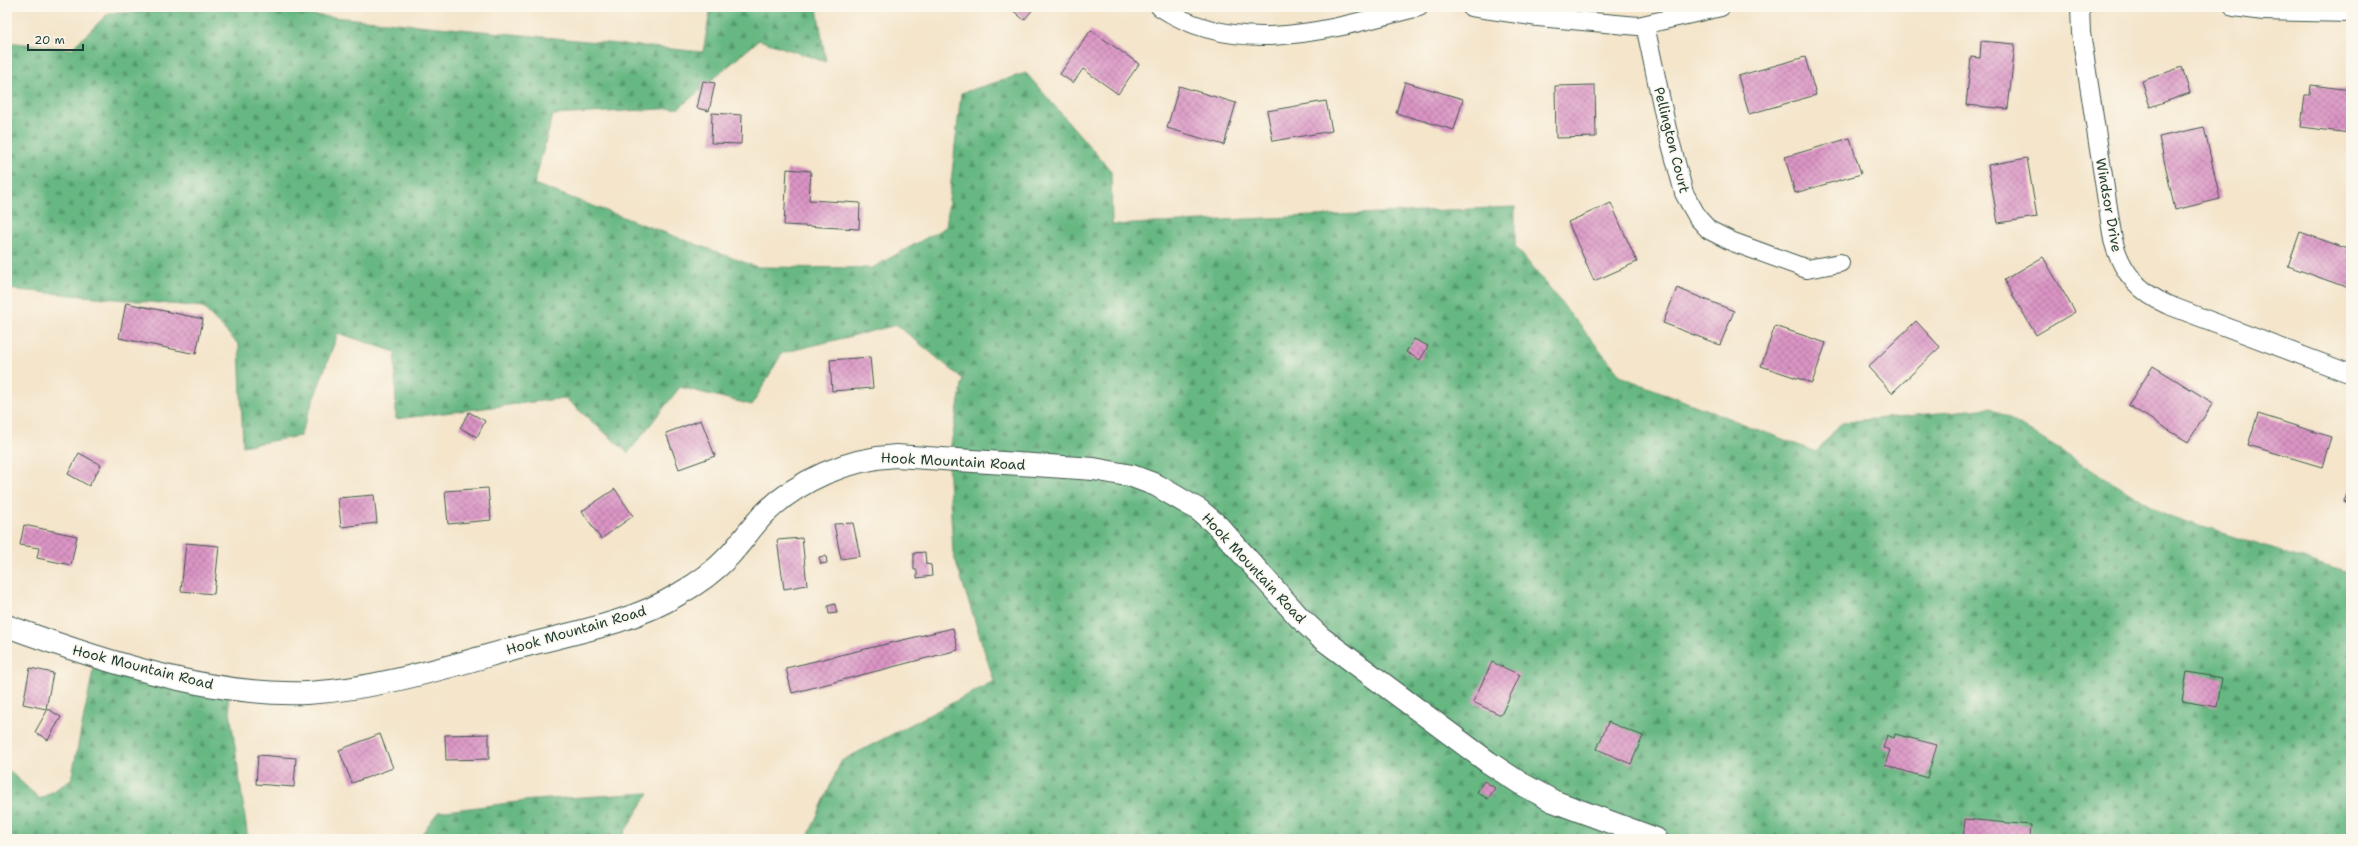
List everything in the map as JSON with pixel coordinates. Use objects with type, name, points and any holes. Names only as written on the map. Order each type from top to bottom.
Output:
[{"type":"street","points":[[1160,7],[1194,23],[1218,31],[1255,37],[1276,37],[1344,25],[1418,7]]},
{"type":"street","points":[[1478,7],[1538,17],[1638,26],[1721,7]]},
{"type":"street","name":"Windsor Drive","points":[[2080,7],[2081,33],[2113,240],[2117,257],[2128,276],[2146,293],[2168,305],[2351,374]]},
{"type":"street","points":[[2234,7],[2264,11],[2351,13]]},
{"type":"street","name":"Pellington Court","points":[[1645,25],[1667,129],[1684,193],[1698,218],[1709,230],[1733,242],[1807,269],[1840,264]]},
{"type":"street","name":"Hook Mountain Road","points":[[7,626],[77,652],[209,686],[281,692],[344,689],[406,677],[607,624],[643,612],[678,596],[728,558],[762,517],[780,499],[801,486],[846,464],[871,457],[896,456],[1094,469],[1132,476],[1156,485],[1199,510],[1218,526],[1298,616],[1320,637],[1520,783],[1553,800],[1656,839]]},
{"type":"green space","points":[[711,7],[817,8],[826,62],[759,40],[679,108],[553,115],[534,184],[757,267],[872,268],[946,227],[961,93],[1026,73],[1111,171],[1112,225],[1515,207],[1515,246],[1622,377],[1816,452],[1842,422],[1992,408],[2165,515],[2351,574],[2351,839],[807,839],[841,761],[994,681],[953,553],[948,461],[963,379],[897,325],[782,353],[752,405],[680,387],[628,453],[565,398],[396,419],[395,352],[338,333],[300,436],[243,446],[239,345],[203,307],[7,289],[7,42],[71,49],[109,13],[238,8],[703,52]]},
{"type":"green space","points":[[96,656],[227,690],[248,839],[7,839],[7,769],[40,799],[71,780]]},
{"type":"green space","points":[[649,793],[620,839],[418,839],[438,812],[533,800]]},
{"type":"building","points":[[1009,7],[1035,7],[1024,20]]},
{"type":"building","points":[[1091,30],[1139,64],[1118,94],[1083,69],[1073,83],[1060,74]]},
{"type":"building","points":[[1981,41],[2015,44],[2008,109],[1966,105],[1971,57],[1980,58]]},
{"type":"building","points":[[1805,57],[1816,95],[1749,114],[1738,76]]},
{"type":"building","points":[[2182,67],[2190,93],[2150,107],[2142,81]]},
{"type":"building","points":[[703,81],[715,83],[709,111],[697,108]]},
{"type":"building","points":[[1405,82],[1463,99],[1454,130],[1396,113]]},
{"type":"building","points":[[1595,85],[1596,137],[1556,138],[1555,86]]},
{"type":"building","points":[[2311,85],[2351,90],[2350,133],[2301,127],[2305,95],[2310,95]]},
{"type":"building","points":[[1179,86],[1236,103],[1224,145],[1167,128]]},
{"type":"building","points":[[1326,101],[1332,131],[1273,141],[1267,111]]},
{"type":"building","points":[[712,113],[742,115],[741,144],[711,143]]},
{"type":"building","points":[[2204,127],[2220,199],[2175,210],[2159,137]]},
{"type":"building","points":[[1850,138],[1861,174],[1795,193],[1785,157]]},
{"type":"building","points":[[2027,158],[2037,217],[1998,223],[1988,165]]},
{"type":"building","points":[[787,169],[811,171],[809,200],[860,203],[859,229],[784,225]]},
{"type":"building","points":[[1611,203],[1637,262],[1594,281],[1568,222]]},
{"type":"building","points":[[2300,232],[2351,250],[2351,289],[2288,266]]},
{"type":"building","points":[[2043,257],[2075,312],[2036,335],[2004,280]]},
{"type":"building","points":[[1677,288],[1734,311],[1720,345],[1663,323]]},
{"type":"building","points":[[126,303],[203,319],[196,354],[119,338]]},
{"type":"building","points":[[1916,321],[1940,347],[1892,393],[1868,367]]},
{"type":"building","points":[[1775,326],[1826,343],[1812,383],[1761,366]]},
{"type":"building","points":[[1414,339],[1428,346],[1420,360],[1406,352]]},
{"type":"building","points":[[870,357],[873,388],[832,391],[830,360]]},
{"type":"building","points":[[2153,366],[2213,403],[2188,442],[2128,405]]},
{"type":"building","points":[[469,412],[485,421],[477,437],[460,428]]},
{"type":"building","points":[[2258,414],[2331,437],[2322,467],[2248,445]]},
{"type":"building","points":[[701,420],[715,456],[679,469],[666,433]]},
{"type":"building","points":[[79,453],[101,465],[89,486],[68,474]]},
{"type":"building","points":[[2351,487],[2351,504],[2344,501]]},
{"type":"building","points":[[488,488],[491,520],[448,524],[445,491]]},
{"type":"building","points":[[615,489],[633,516],[601,539],[582,511]]},
{"type":"building","points":[[374,495],[377,523],[341,527],[338,498]]},
{"type":"building","points":[[853,523],[860,556],[841,559],[834,524]]},
{"type":"building","points":[[24,525],[77,536],[71,565],[37,558],[39,548],[20,545]]},
{"type":"building","points":[[802,538],[807,585],[784,589],[777,540]]},
{"type":"building","points":[[186,543],[219,546],[214,594],[181,591]]},
{"type":"building","points":[[925,552],[926,564],[931,565],[932,576],[917,578],[917,570],[914,570],[914,553]]},
{"type":"building","points":[[826,556],[827,563],[821,564],[819,557]]},
{"type":"building","points":[[835,604],[837,613],[829,614],[828,606]]},
{"type":"building","points":[[953,628],[958,650],[792,693],[786,668]]},
{"type":"building","points":[[1492,662],[1520,675],[1501,715],[1473,702]]},
{"type":"building","points":[[30,668],[53,673],[46,709],[23,704]]},
{"type":"building","points":[[2187,672],[2222,678],[2217,707],[2182,701]]},
{"type":"building","points":[[48,709],[61,717],[48,740],[35,732]]},
{"type":"building","points":[[1608,722],[1643,736],[1631,764],[1597,749]]},
{"type":"building","points":[[380,734],[393,768],[352,783],[339,750]]},
{"type":"building","points":[[489,734],[489,759],[446,760],[445,735]]},
{"type":"building","points":[[1895,734],[1937,745],[1927,778],[1885,765],[1890,750],[1883,748],[1887,735],[1894,738]]},
{"type":"building","points":[[258,755],[296,758],[294,787],[256,784]]},
{"type":"building","points":[[1484,781],[1495,788],[1488,799],[1477,792]]},
{"type":"building","points":[[1965,819],[2031,825],[2030,839],[1963,839]]}]
